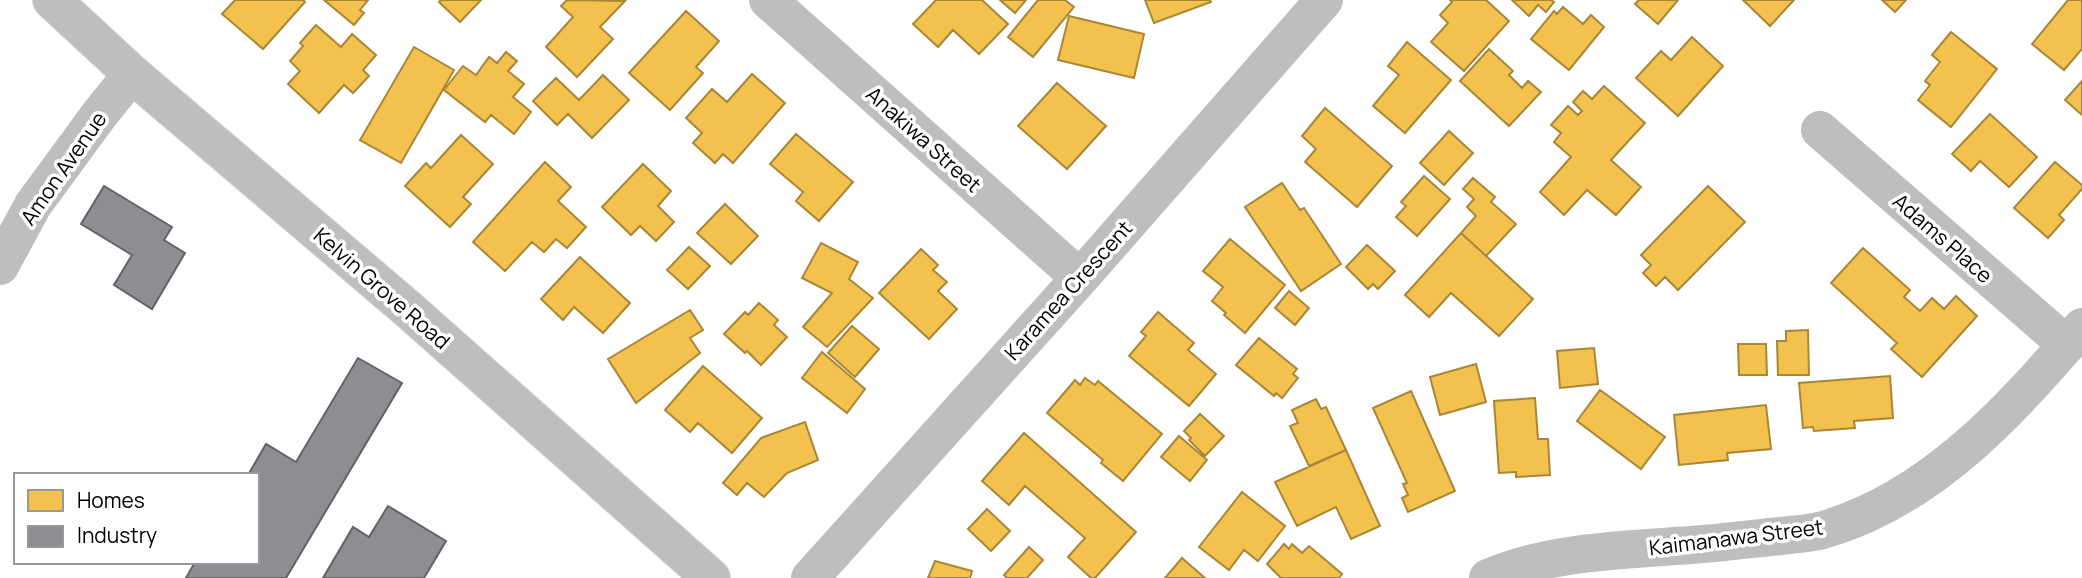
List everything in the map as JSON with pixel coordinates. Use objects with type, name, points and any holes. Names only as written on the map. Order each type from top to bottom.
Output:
[{"type":"street","name":"Kelvin Grove Road","points":[[51,0],[132,74],[409,310],[711,578]]},
{"type":"street","name":"Anakiwa Street","points":[[768,0],[1080,278]]},
{"type":"street","name":"Karamea Crescent","points":[[810,578],[1080,278],[1324,0]]},
{"type":"street","name":"Amon Avenue","points":[[0,266],[33,205],[132,74]]},
{"type":"street","name":"Adams Place","points":[[1820,130],[2075,336]]},
{"type":"street","name":"Kaimanawa Street","points":[[1488,578],[1511,568],[1587,553],[1723,543],[1821,530],[1876,510],[1925,481],[1985,432],[2075,336]]},
{"type":"building: Homes","points":[[235,0],[305,2],[263,49],[222,14]]},
{"type":"building: Homes","points":[[324,0],[368,0],[360,10],[364,13],[354,25]]},
{"type":"building: Homes","points":[[481,0],[460,22],[439,2]]},
{"type":"building: Homes","points":[[567,0],[625,1],[600,27],[613,39],[577,77],[546,47],[573,17],[561,6]]},
{"type":"building: Homes","points":[[936,0],[982,0],[1008,24],[979,54],[953,30],[938,47],[913,24]]},
{"type":"building: Homes","points":[[1000,0],[1026,0],[1015,13]]},
{"type":"building: Homes","points":[[1038,0],[1065,0],[1074,7],[1033,57],[1008,37]]},
{"type":"building: Homes","points":[[1145,0],[1210,0],[1211,2],[1154,23]]},
{"type":"building: Homes","points":[[1450,0],[1486,0],[1509,21],[1464,71],[1431,42],[1448,23],[1440,15],[1452,2]]},
{"type":"building: Homes","points":[[1512,0],[1554,2],[1546,12],[1538,5],[1529,16]]},
{"type":"building: Homes","points":[[1639,0],[1678,0],[1658,24],[1635,4]]},
{"type":"building: Homes","points":[[1743,0],[1794,0],[1770,26]]},
{"type":"building: Homes","points":[[1882,0],[1906,0],[1895,12]]},
{"type":"building: Homes","points":[[2068,0],[2082,0],[2082,49],[2064,70],[2032,44]]},
{"type":"building: Homes","points":[[1563,7],[1583,24],[1591,15],[1604,27],[1569,70],[1531,39],[1554,11],[1557,14]]},
{"type":"building: Homes","points":[[686,11],[719,41],[696,67],[703,73],[670,110],[629,73]]},
{"type":"building: Homes","points":[[1069,16],[1144,34],[1134,78],[1058,60]]},
{"type":"building: Homes","points":[[316,25],[341,47],[352,34],[376,55],[363,70],[369,76],[353,93],[344,85],[319,113],[288,84],[300,71],[290,61],[303,46],[300,43]]},
{"type":"building: Homes","points":[[1951,32],[1997,69],[1951,127],[1918,100],[1930,85],[1925,81],[1940,62],[1932,55]]},
{"type":"building: Homes","points":[[1692,37],[1723,66],[1678,116],[1636,78],[1661,51],[1671,60]]},
{"type":"building: Homes","points":[[1407,42],[1451,80],[1405,133],[1373,106],[1399,75],[1388,66]]},
{"type":"building: Homes","points":[[414,47],[454,70],[401,163],[360,140]]},
{"type":"building: Homes","points":[[1489,49],[1513,71],[1509,75],[1522,88],[1528,81],[1541,92],[1509,126],[1460,81]]},
{"type":"building: Homes","points":[[506,52],[517,61],[508,71],[524,84],[513,97],[531,112],[514,134],[491,115],[485,122],[444,90],[463,66],[476,75],[489,57],[497,63]]},
{"type":"building: Homes","points":[[752,74],[785,103],[733,163],[723,154],[715,163],[693,143],[702,133],[686,118],[712,89],[727,102]]},
{"type":"building: Homes","points":[[603,75],[629,100],[592,138],[568,114],[557,125],[533,101],[556,78],[579,100]]},
{"type":"building: Homes","points":[[2082,81],[2082,115],[2065,100]]},
{"type":"building: Homes","points":[[1057,83],[1106,126],[1067,169],[1018,126]]},
{"type":"building: Homes","points":[[1604,86],[1645,123],[1611,160],[1641,187],[1616,215],[1587,190],[1564,215],[1540,192],[1571,157],[1554,142],[1561,133],[1551,125],[1568,106],[1578,115],[1582,111],[1573,102],[1583,91],[1592,99]]},
{"type":"building: Homes","points":[[1325,108],[1392,166],[1357,207],[1305,162],[1316,149],[1302,136]]},
{"type":"building: Homes","points":[[1990,114],[2037,157],[2009,187],[1980,161],[1971,171],[1952,154]]},
{"type":"building: Homes","points":[[1449,131],[1473,153],[1444,185],[1420,163]]},
{"type":"building: Homes","points":[[796,134],[853,182],[819,221],[796,201],[803,192],[770,164]]},
{"type":"building: Homes","points":[[461,135],[493,164],[463,197],[471,204],[450,227],[405,186],[426,163],[431,168]]},
{"type":"building: Homes","points":[[545,162],[571,187],[558,201],[586,227],[567,248],[556,239],[544,252],[532,242],[505,271],[473,242]]},
{"type":"building: Homes","points":[[2055,162],[2082,185],[2082,189],[2059,215],[2064,220],[2048,238],[2014,208]]},
{"type":"building: Homes","points":[[643,164],[671,191],[658,206],[674,222],[656,241],[640,226],[631,235],[602,207]]},
{"type":"building: Homes","points":[[1424,176],[1450,199],[1417,236],[1396,217],[1406,206],[1401,202]]},
{"type":"building: Homes","points":[[1473,178],[1495,197],[1491,202],[1516,224],[1486,256],[1461,233],[1476,216],[1467,207],[1474,199],[1463,189]]},
{"type":"building: Homes","points":[[1282,183],[1300,210],[1304,208],[1341,264],[1301,291],[1245,207]]},
{"type":"building: Homes","points":[[1708,186],[1745,222],[1678,290],[1665,277],[1656,286],[1643,273],[1651,265],[1641,255]]},
{"type":"building: Homes","points":[[725,204],[758,236],[731,264],[697,233]]},
{"type":"building: Homes","points":[[1461,233],[1533,299],[1499,336],[1451,293],[1429,317],[1405,295]]},
{"type":"building: Homes","points":[[1230,239],[1285,285],[1245,333],[1212,301],[1223,287],[1203,271]]},
{"type":"building: Homes","points":[[821,243],[858,262],[849,279],[873,298],[827,347],[803,327],[832,293],[802,278]]},
{"type":"building: Homes","points":[[1367,245],[1395,271],[1378,289],[1373,284],[1368,289],[1346,267]]},
{"type":"building: Homes","points":[[689,247],[710,266],[688,289],[667,270]]},
{"type":"building: Homes","points":[[1863,248],[1910,290],[1904,297],[1920,311],[1932,298],[1944,309],[1956,296],[1977,316],[1922,377],[1891,349],[1897,343],[1831,283]]},
{"type":"building: Homes","points":[[921,249],[938,265],[933,270],[947,282],[938,291],[957,309],[929,339],[879,293]]},
{"type":"building: Homes","points":[[580,257],[630,303],[603,333],[574,307],[563,320],[541,299]]},
{"type":"building: Homes","points":[[1289,291],[1309,308],[1295,325],[1275,308]]},
{"type":"building: Homes","points":[[759,303],[778,320],[774,325],[787,337],[761,365],[724,334],[745,312],[748,315]]},
{"type":"building: Homes","points":[[690,310],[703,330],[690,338],[700,353],[636,403],[608,359]]},
{"type":"building: Homes","points":[[1158,312],[1194,343],[1188,350],[1216,374],[1189,406],[1129,356],[1146,336],[1141,332]]},
{"type":"building: Homes","points":[[852,326],[879,349],[855,377],[828,353]]},
{"type":"building: Homes","points":[[1808,330],[1809,375],[1778,375],[1777,341],[1786,341],[1786,331]]},
{"type":"building: Homes","points":[[1259,338],[1297,369],[1293,374],[1298,378],[1282,398],[1276,393],[1274,396],[1236,365]]},
{"type":"building: Homes","points":[[1738,344],[1766,344],[1767,375],[1739,375]]},
{"type":"building: Homes","points":[[1594,348],[1598,384],[1560,388],[1557,351]]},
{"type":"building: Homes","points":[[822,352],[865,389],[847,413],[802,378]]},
{"type":"building: Homes","points":[[1476,364],[1486,402],[1440,415],[1430,377]]},
{"type":"building: Homes","points":[[703,366],[762,418],[732,453],[698,423],[690,432],[665,410]]},
{"type":"building: Homes","points":[[1890,376],[1893,418],[1854,421],[1855,428],[1814,431],[1813,427],[1803,428],[1799,383]]},
{"type":"building: Homes","points":[[1085,378],[1095,385],[1098,381],[1162,434],[1123,481],[1101,463],[1103,460],[1047,413],[1075,380],[1080,385]]},
{"type":"building: Homes","points":[[1600,390],[1665,437],[1641,469],[1577,421]]},
{"type":"building: Homes","points":[[1411,391],[1455,491],[1408,512],[1402,498],[1408,495],[1403,484],[1407,483],[1373,408]]},
{"type":"building: Homes","points":[[1535,398],[1538,439],[1548,439],[1550,475],[1516,477],[1516,472],[1499,473],[1494,401]]},
{"type":"building: Homes","points":[[1316,399],[1321,409],[1326,407],[1346,450],[1309,466],[1290,426],[1298,423],[1292,410]]},
{"type":"building: Homes","points":[[1766,405],[1771,449],[1727,453],[1728,460],[1679,465],[1674,415]]},
{"type":"building: Homes","points":[[1200,414],[1224,436],[1205,456],[1184,431]]},
{"type":"building: Homes","points":[[805,422],[818,460],[787,473],[764,497],[747,483],[737,495],[723,483],[761,438]]},
{"type":"building: Homes","points":[[1024,433],[1136,532],[1095,578],[1091,578],[1068,557],[1085,538],[1025,486],[1009,505],[982,481]]},
{"type":"building: Homes","points":[[1179,436],[1207,460],[1190,481],[1161,457]]},
{"type":"building: Homes","points":[[1346,450],[1380,526],[1351,539],[1336,507],[1297,526],[1275,482]]},
{"type":"building: Homes","points":[[1242,492],[1285,526],[1258,561],[1244,550],[1229,570],[1199,547]]},
{"type":"building: Homes","points":[[987,509],[1010,531],[991,551],[968,529]]},
{"type":"building: Homes","points":[[1284,544],[1289,549],[1292,544],[1302,553],[1309,546],[1342,574],[1339,578],[1281,578],[1267,564]]},
{"type":"building: Homes","points":[[1029,547],[1043,560],[1027,578],[1007,578],[1004,575]]},
{"type":"building: Homes","points":[[1182,558],[1205,578],[1165,578]]},
{"type":"building: Homes","points":[[935,561],[972,571],[970,578],[928,578]]},
{"type":"building: Industry","points":[[104,186],[172,227],[164,240],[185,253],[152,309],[114,285],[132,255],[81,224]]},
{"type":"building: Industry","points":[[358,358],[402,383],[286,578],[186,578],[194,564],[259,564],[259,473],[249,473],[266,444],[296,462]]},
{"type":"building: Industry","points":[[388,506],[446,541],[424,578],[323,578],[353,527],[369,537]]}]
